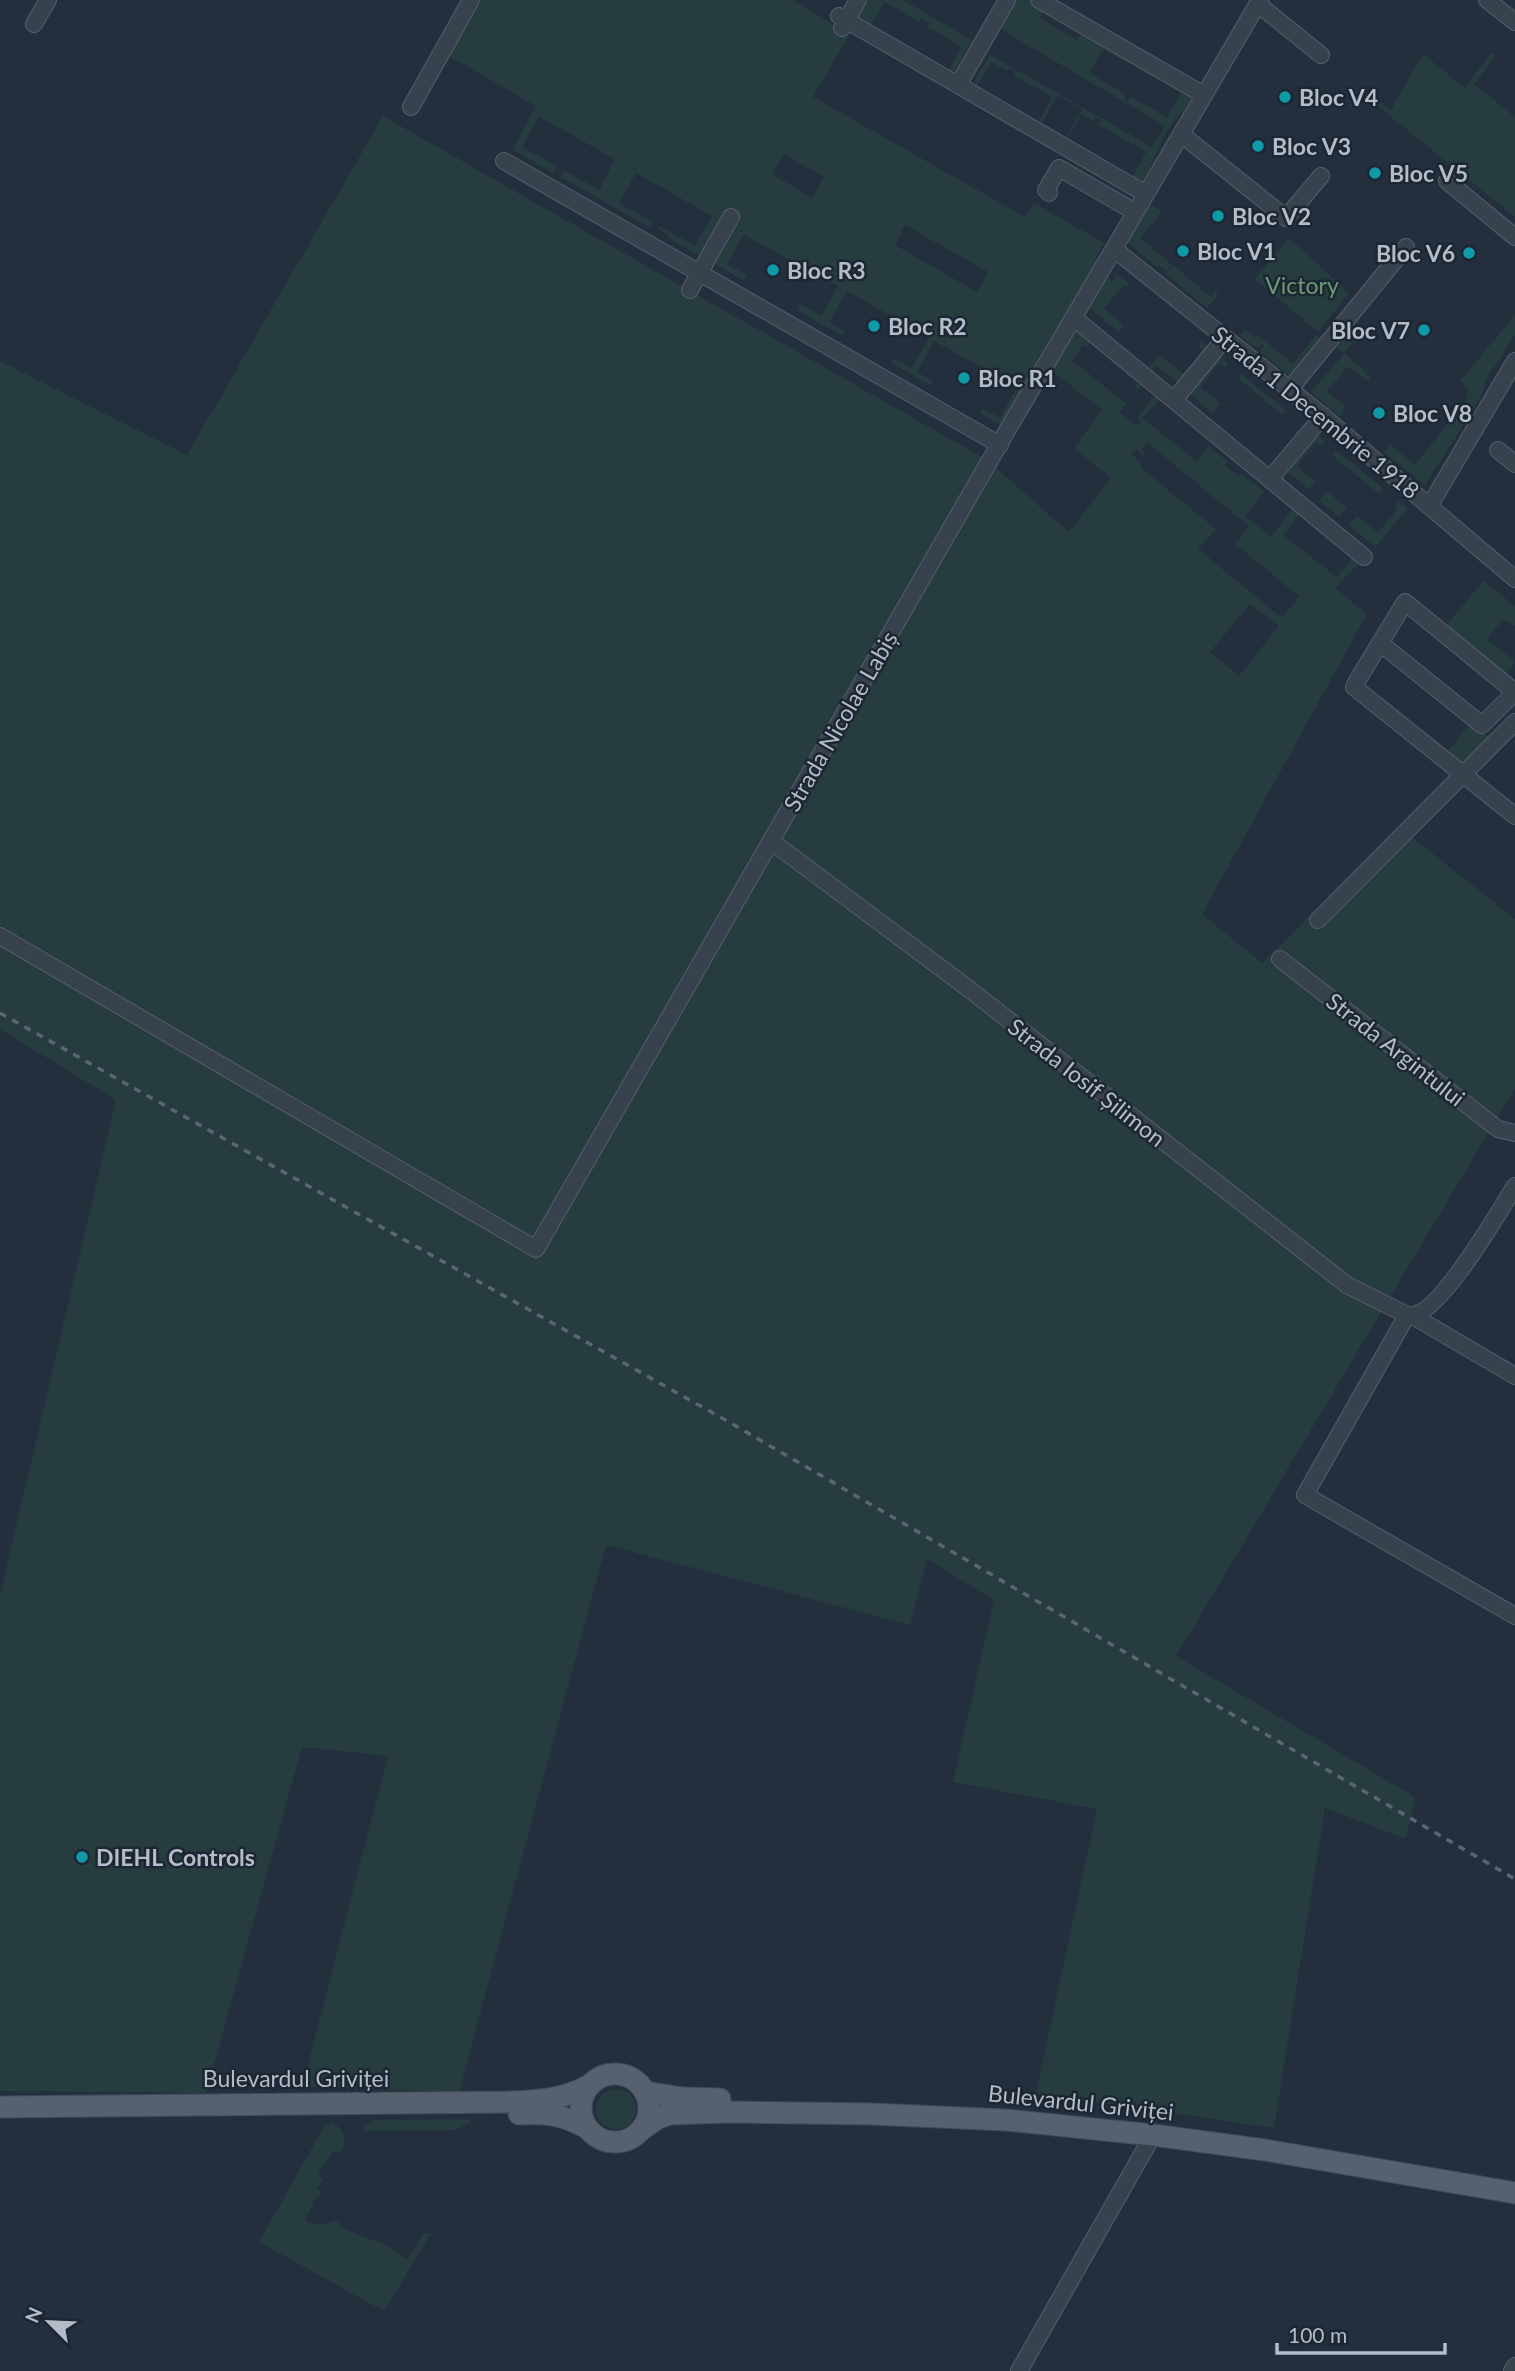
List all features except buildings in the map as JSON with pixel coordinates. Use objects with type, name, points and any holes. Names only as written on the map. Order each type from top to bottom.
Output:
[{"type":"main road","points":[[620,2075],[637,2083],[645,2092],[649,2110],[642,2129],[625,2140],[604,2140],[587,2128],[581,2110],[582,2101],[590,2085],[599,2078],[620,2075]]},
{"type":"main road","name":"Bulevardul Griviței","points":[[0,2107],[520,2102],[555,2099],[590,2085]]},
{"type":"main road","name":"Bulevardul Griviței","points":[[645,2092],[683,2098],[947,2104],[1046,2111],[1335,2147],[1515,2180]]},
{"type":"main road","name":"Bulevardul Griviței","points":[[642,2129],[658,2118],[670,2114],[728,2112],[957,2117],[1044,2123],[1320,2158],[1515,2193]]},
{"type":"main road","name":"Bulevardul Griviței","points":[[0,2119],[554,2115],[568,2117],[587,2128]]},
{"type":"street","points":[[34,24],[48,0]]},
{"type":"street","points":[[411,107],[471,0]]},
{"type":"street","points":[[858,0],[842,22],[958,85],[1146,194]]},
{"type":"street","points":[[958,85],[1007,0]]},
{"type":"street","points":[[1039,0],[1204,95]]},
{"type":"street","points":[[1488,0],[1515,22]]},
{"type":"street","points":[[1259,2],[1321,55]]},
{"type":"street","name":"Strada Nicolae Labiș","points":[[0,936],[536,1249],[1000,444],[1259,2]]},
{"type":"street","points":[[1181,134],[1286,218],[1321,176]]},
{"type":"street","points":[[504,161],[1000,444]]},
{"type":"street","points":[[1049,192],[1046,190],[1059,168],[1135,212]]},
{"type":"street","points":[[1447,181],[1515,237]]},
{"type":"street","points":[[690,290],[731,217]]},
{"type":"street","points":[[1290,389],[1406,247]]},
{"type":"street","name":"Strada 1 Decembrie 1918","points":[[1114,249],[1323,416],[1515,579]]},
{"type":"street","points":[[1074,318],[1364,557]]},
{"type":"street","points":[[1174,400],[1225,338]]},
{"type":"street","points":[[1430,505],[1515,361]]},
{"type":"street","points":[[1270,479],[1323,416]]},
{"type":"street","points":[[1498,450],[1515,464]]},
{"type":"street","points":[[1380,643],[1482,725],[1515,692],[1405,601],[1380,643],[1354,687],[1515,816]]},
{"type":"street","points":[[1318,920],[1515,722],[1499,708]]},
{"type":"street","name":"Strada Iosif Șilimon","points":[[771,841],[969,989],[1347,1285],[1410,1316],[1515,1376]]},
{"type":"street","name":"Strada Argintului","points":[[1280,959],[1498,1129],[1515,1133]]},
{"type":"street","points":[[1515,1186],[1447,1288],[1428,1308],[1410,1316],[1305,1495],[1515,1616]]},
{"type":"street","points":[[1020,2371],[1153,2135]]},
{"type":"street","points":[[1512,2371],[1515,2366]]},
{"type":"green space","points":[[482,0],[792,0],[850,34],[813,97],[1025,217],[1034,203],[1104,243],[1096,257],[1098,259],[1003,426],[980,413],[982,408],[1000,418],[1017,387],[934,341],[917,372],[933,381],[930,385],[891,363],[894,358],[912,368],[929,337],[847,291],[829,322],[845,331],[842,336],[797,310],[800,304],[822,316],[838,286],[744,235],[727,264],[747,275],[744,281],[715,264],[739,222],[723,213],[699,255],[668,238],[669,235],[658,229],[660,226],[695,246],[712,216],[636,173],[619,203],[652,222],[649,227],[560,177],[564,170],[599,190],[615,159],[539,117],[522,147],[557,166],[553,173],[512,150],[536,106],[449,56]],"holes":[[[784,154],[824,177],[812,198],[772,174]],[[905,225],[988,272],[977,292],[895,245]]]},
{"type":"green space","points":[[868,0],[903,0],[978,44],[974,48],[969,45],[951,77],[948,72],[962,47],[928,27],[930,23],[922,18],[919,22],[885,2],[870,26],[855,22]]},
{"type":"green space","points":[[1013,0],[1027,0],[1044,10],[1039,18],[1077,40],[1082,32],[1141,66],[1140,69],[1103,49],[1089,73],[1126,94],[1124,99],[1128,102],[1131,97],[1167,117],[1181,93],[1145,72],[1147,69],[1190,96],[1191,99],[1167,131],[1140,187],[1132,177],[1146,152],[1099,125],[1101,120],[1095,117],[1093,121],[1081,115],[1067,139],[1079,147],[1063,142],[1082,109],[1058,95],[1039,128],[996,104],[999,99],[1038,122],[1052,97],[1014,75],[1015,71],[1009,68],[1007,71],[991,62],[977,86],[994,96],[991,101],[970,88],[989,57],[983,51],[1152,147],[1165,126],[997,27]]},
{"type":"green space","points":[[1492,52],[1496,55],[1474,84],[1515,117],[1515,217],[1369,99],[1372,95],[1391,110],[1423,54],[1465,88]]},
{"type":"green space","points":[[383,116],[987,460],[1069,532],[1111,478],[1074,448],[1102,410],[1051,370],[1075,331],[1090,343],[1087,347],[1083,345],[1072,361],[1126,403],[1138,388],[1135,386],[1138,383],[1142,385],[1119,412],[1136,426],[1140,422],[1138,417],[1154,396],[1159,400],[1142,418],[1197,461],[1209,446],[1227,461],[1225,465],[1238,476],[1241,474],[1264,492],[1245,516],[1271,537],[1293,509],[1299,514],[1283,535],[1337,577],[1352,558],[1359,563],[1335,588],[1367,614],[1202,914],[1262,963],[1399,827],[1515,919],[1515,1088],[1176,1656],[1415,1797],[1406,1839],[1325,1808],[1274,2128],[1036,2093],[1097,1809],[953,1782],[994,1600],[927,1559],[910,1625],[606,1545],[459,2092],[302,2087],[388,1756],[302,1747],[206,2093],[0,2091],[0,1595],[116,1100],[0,1029],[0,361],[187,455]],"holes":[[[1148,443],[1249,526],[1235,544],[1299,596],[1284,616],[1278,615],[1198,549],[1216,529],[1140,467],[1142,463],[1131,454],[1135,449],[1143,456],[1145,453],[1142,450]],[[1250,604],[1279,626],[1239,676],[1210,652]]]},
{"type":"green space","points":[[1149,202],[1162,212],[1140,238],[1172,265],[1167,272],[1126,241]]},
{"type":"green space","name":"Victory","points":[[1289,238],[1349,293],[1318,332],[1255,279]]},
{"type":"green space","points":[[1114,264],[1107,277],[1113,281],[1117,274],[1129,284],[1126,287],[1123,285],[1104,308],[1124,326],[1119,332],[1089,308],[1084,316]]},
{"type":"green space","points":[[1174,266],[1211,297],[1216,292],[1218,294],[1207,308],[1166,274]]},
{"type":"green space","points":[[1515,315],[1515,335],[1487,378],[1479,401],[1425,485],[1384,452],[1390,445],[1415,465],[1469,397],[1466,394],[1469,389],[1460,381]]},
{"type":"green space","points":[[1245,329],[1255,337],[1258,335],[1293,364],[1316,335],[1323,341],[1292,378],[1260,351],[1263,343],[1257,349],[1240,335]]},
{"type":"green space","points":[[1344,339],[1353,343],[1344,353],[1371,378],[1368,382],[1348,366],[1327,391],[1346,408],[1340,416],[1311,392],[1344,354],[1336,347]]},
{"type":"green space","points":[[1201,341],[1210,349],[1180,385],[1156,366],[1152,370],[1149,367],[1159,355],[1185,375],[1205,351],[1198,345]]},
{"type":"green space","points":[[1217,354],[1228,363],[1225,367],[1220,363],[1200,387],[1221,404],[1213,413],[1187,391]]},
{"type":"green space","points":[[1241,374],[1286,410],[1282,415],[1238,378]]},
{"type":"green space","points":[[1315,434],[1325,441],[1321,446],[1316,442],[1297,466],[1316,482],[1309,489],[1287,471]]},
{"type":"green space","points":[[1336,450],[1383,488],[1379,494],[1332,455]]},
{"type":"green space","points":[[1327,491],[1347,508],[1339,517],[1319,501]]},
{"type":"green space","points":[[1399,501],[1408,509],[1375,547],[1349,525],[1357,516],[1378,533],[1397,510],[1394,506]]},
{"type":"green space","points":[[1483,581],[1515,606],[1515,626],[1503,619],[1487,639],[1515,662],[1506,675],[1446,626]]},
{"type":"green space","points":[[1459,713],[1489,737],[1461,763],[1438,746],[1440,744],[1449,750],[1470,724]]},
{"type":"green space","points":[[616,2089],[624,2090],[630,2095],[635,2101],[635,2117],[630,2123],[624,2128],[616,2129],[608,2128],[602,2123],[597,2117],[596,2109],[597,2101],[602,2095],[608,2090]]},
{"type":"green space","points":[[467,2119],[470,2123],[454,2130],[366,2131],[364,2127],[373,2120]]},
{"type":"green space","points":[[332,2122],[344,2136],[343,2148],[341,2153],[334,2151],[318,2174],[323,2179],[317,2189],[323,2192],[314,2200],[305,2221],[322,2225],[335,2220],[346,2230],[388,2246],[407,2259],[424,2233],[431,2233],[384,2311],[259,2242],[325,2125]]},
{"type":"railway","points":[[0,1013],[729,1422],[1515,1879]]},
{"type":"place","name":"Bloc V4","points":[[1285,97]]},
{"type":"place","name":"Bloc V3","points":[[1258,146]]},
{"type":"place","name":"Bloc V5","points":[[1375,173]]},
{"type":"place","name":"Bloc V2","points":[[1218,216]]},
{"type":"place","name":"Bloc V1","points":[[1183,251]]},
{"type":"place","name":"Bloc V6","points":[[1469,253]]},
{"type":"place","name":"Bloc R3","points":[[773,270]]},
{"type":"place","name":"Bloc R2","points":[[874,326]]},
{"type":"place","name":"Bloc V7","points":[[1424,330]]},
{"type":"place","name":"Bloc R1","points":[[964,378]]},
{"type":"place","name":"Bloc V8","points":[[1379,413]]},
{"type":"place","name":"DIEHL Controls","points":[[82,1857]]}]
